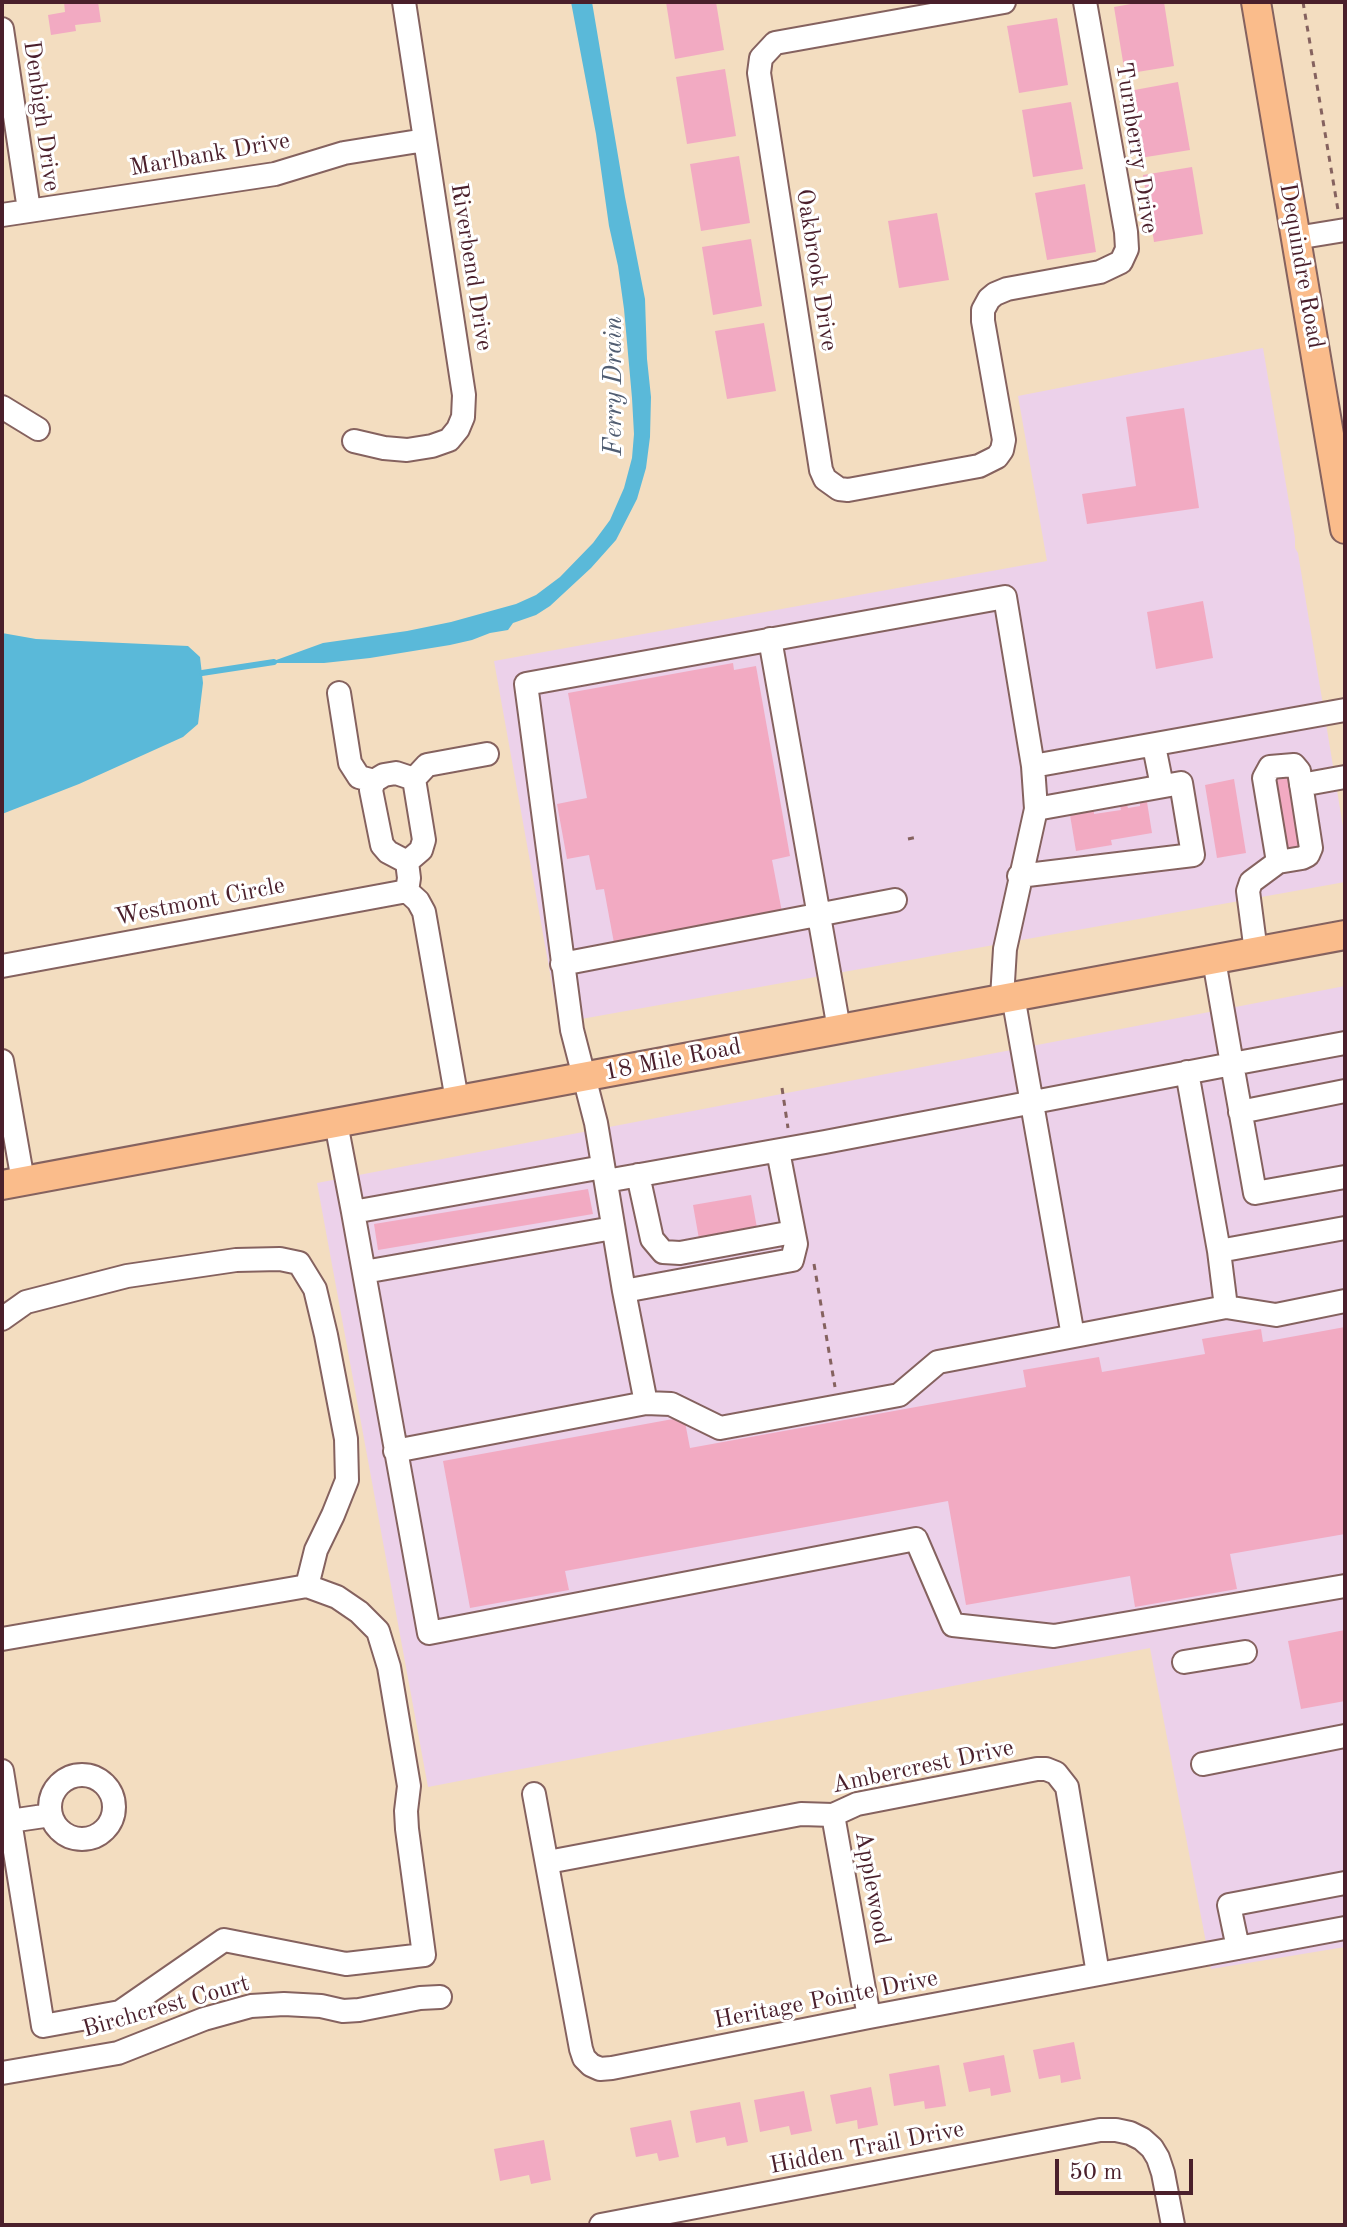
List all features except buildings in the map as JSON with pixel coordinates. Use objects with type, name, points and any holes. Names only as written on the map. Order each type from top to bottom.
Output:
[{"type":"main road","name":"Dequindre Road","points":[[1256,2],[1345,529]]},
{"type":"main road","name":"18 Mile Road","points":[[13,1183],[1345,935]]},
{"type":"street","name":"Riverbend Drive","points":[[354,441],[395,449],[432,446],[449,440],[463,417],[464,395],[404,2]]},
{"type":"street","name":"Oakbrook Drive","points":[[833,485],[825,479],[821,470],[761,89],[761,58],[775,43],[1004,2]]},
{"type":"street","name":"Turnberry Drive","points":[[833,485],[848,490],[979,466],[997,457],[1004,440],[983,321],[983,310],[989,299],[1007,289],[1100,272],[1121,262],[1127,249],[1126,232],[1085,2]]},
{"type":"street","name":"Denbigh Drive","points":[[2,29],[29,210]]},
{"type":"street","name":"Marlbank Drive","points":[[2,215],[275,174],[344,153],[425,140]]},
{"type":"street","points":[[1296,238],[1342,224]]},
{"type":"street","points":[[2,407],[38,429]]},
{"type":"street","points":[[646,1403],[586,1076],[572,1030],[526,684],[1005,597],[1033,766],[1036,809],[1005,949],[1007,997],[1033,1102],[1073,1336]]},
{"type":"street","points":[[770,639],[839,1029]]},
{"type":"street","points":[[339,693],[350,763],[359,777],[374,781]]},
{"type":"street","points":[[1033,766],[1345,710]]},
{"type":"street","points":[[1154,746],[1162,786]]},
{"type":"street","points":[[414,779],[427,765],[487,754]]},
{"type":"street","points":[[1256,952],[1248,891],[1251,882],[1278,862],[1308,855],[1311,848],[1299,771],[1294,765],[1270,767],[1264,778],[1278,862]]},
{"type":"street","points":[[407,862],[388,852],[382,845],[371,790],[374,781],[384,775],[396,773],[414,779]]},
{"type":"street","points":[[1301,785],[1345,777]]},
{"type":"street","points":[[407,862],[421,850],[424,840],[414,779]]},
{"type":"street","points":[[1019,876],[1193,855],[1181,783],[1036,809]]},
{"type":"street","points":[[407,862],[407,891],[424,912],[457,1100]]},
{"type":"street","name":"Westmont Circle","points":[[2,966],[407,891]]},
{"type":"street","points":[[562,964],[895,900]]},
{"type":"street","points":[[1214,960],[1255,1193],[1345,1177]]},
{"type":"street","points":[[353,1212],[604,1174],[638,1175],[784,1145],[1345,1043]]},
{"type":"street","points":[[2,1061],[13,1183]]},
{"type":"street","points":[[1187,1072],[1226,1307]]},
{"type":"street","points":[[1240,1112],[1345,1091]]},
{"type":"street","points":[[336,1123],[429,1633],[916,1539],[953,1625],[1054,1636],[1345,1586]]},
{"type":"street","points":[[624,1291],[792,1260],[796,1244],[784,1145]]},
{"type":"street","points":[[638,1175],[652,1239],[663,1252],[680,1253],[793,1232]]},
{"type":"street","points":[[364,1272],[613,1228]]},
{"type":"street","points":[[1219,1251],[1345,1228]]},
{"type":"street","points":[[2,1319],[26,1302],[127,1276],[236,1260],[280,1259],[299,1263],[315,1289],[346,1439],[347,1480],[316,1550],[307,1586]]},
{"type":"street","points":[[395,1451],[646,1403],[671,1404],[720,1428],[899,1395],[938,1362],[1226,1307],[1276,1315],[1345,1301]]},
{"type":"street","points":[[2,1639],[307,1586],[337,1597],[359,1612],[378,1631],[389,1667],[409,1786],[407,1829],[424,1955],[346,1964],[224,1940],[120,2012],[43,2026],[2,1771]]},
{"type":"street","points":[[1184,1662],[1245,1652]]},
{"type":"street","points":[[1203,1764],[1345,1736]]},
{"type":"street","name":"Ambercrest Drive","points":[[548,1862],[801,1814],[833,1815],[857,1804],[1037,1769],[1056,1773],[1067,1787],[1098,1974]]},
{"type":"street","name":"Heritage Pointe Drive","points":[[534,1794],[581,2049],[584,2058],[600,2069],[1345,1928]]},
{"type":"street","points":[[10,1821],[51,1815]]},
{"type":"street","name":"Applewood","points":[[833,1815],[869,2017]]},
{"type":"street","points":[[1238,1948],[1229,1905],[1345,1883]]},
{"type":"street","name":"Birchcrest Court","points":[[2,2073],[118,2053],[204,2019],[251,2006],[321,2006],[343,2011],[440,1997]]},
{"type":"street","name":"Hidden Trail Drive","points":[[601,2225],[1100,2130],[1130,2133],[1142,2139],[1158,2158],[1173,2225]]},
{"type":"path","points":[[1303,2],[1342,224]]},
{"type":"path","points":[[908,839],[917,837]]},
{"type":"path","points":[[782,1088],[784,1145]]},
{"type":"path","points":[[814,1256],[813,1267],[835,1387],[843,1386]]},
{"type":"shaded area","points":[[1263,348],[1345,839],[1345,882],[559,1023],[494,661],[1047,561],[1018,396]]},
{"type":"shaded area","points":[[1345,986],[1345,1947],[1211,1969],[1150,1648],[428,1787],[317,1183]]},
{"type":"water","name":"Ferry Drain","points":[[571,2],[592,2],[645,299],[651,397],[650,437],[646,468],[637,499],[616,540],[591,568],[550,606],[513,623],[508,630],[450,645],[370,658],[324,663],[268,663],[323,643],[407,631],[516,604],[536,595],[560,577],[610,520],[624,488],[632,458],[632,398],[618,266]]},
{"type":"water","points":[[2,633],[36,639],[188,646],[200,657],[203,683],[198,724],[183,737],[79,784],[2,814]]},
{"type":"waterway","points":[[202,673],[274,662]]}]
